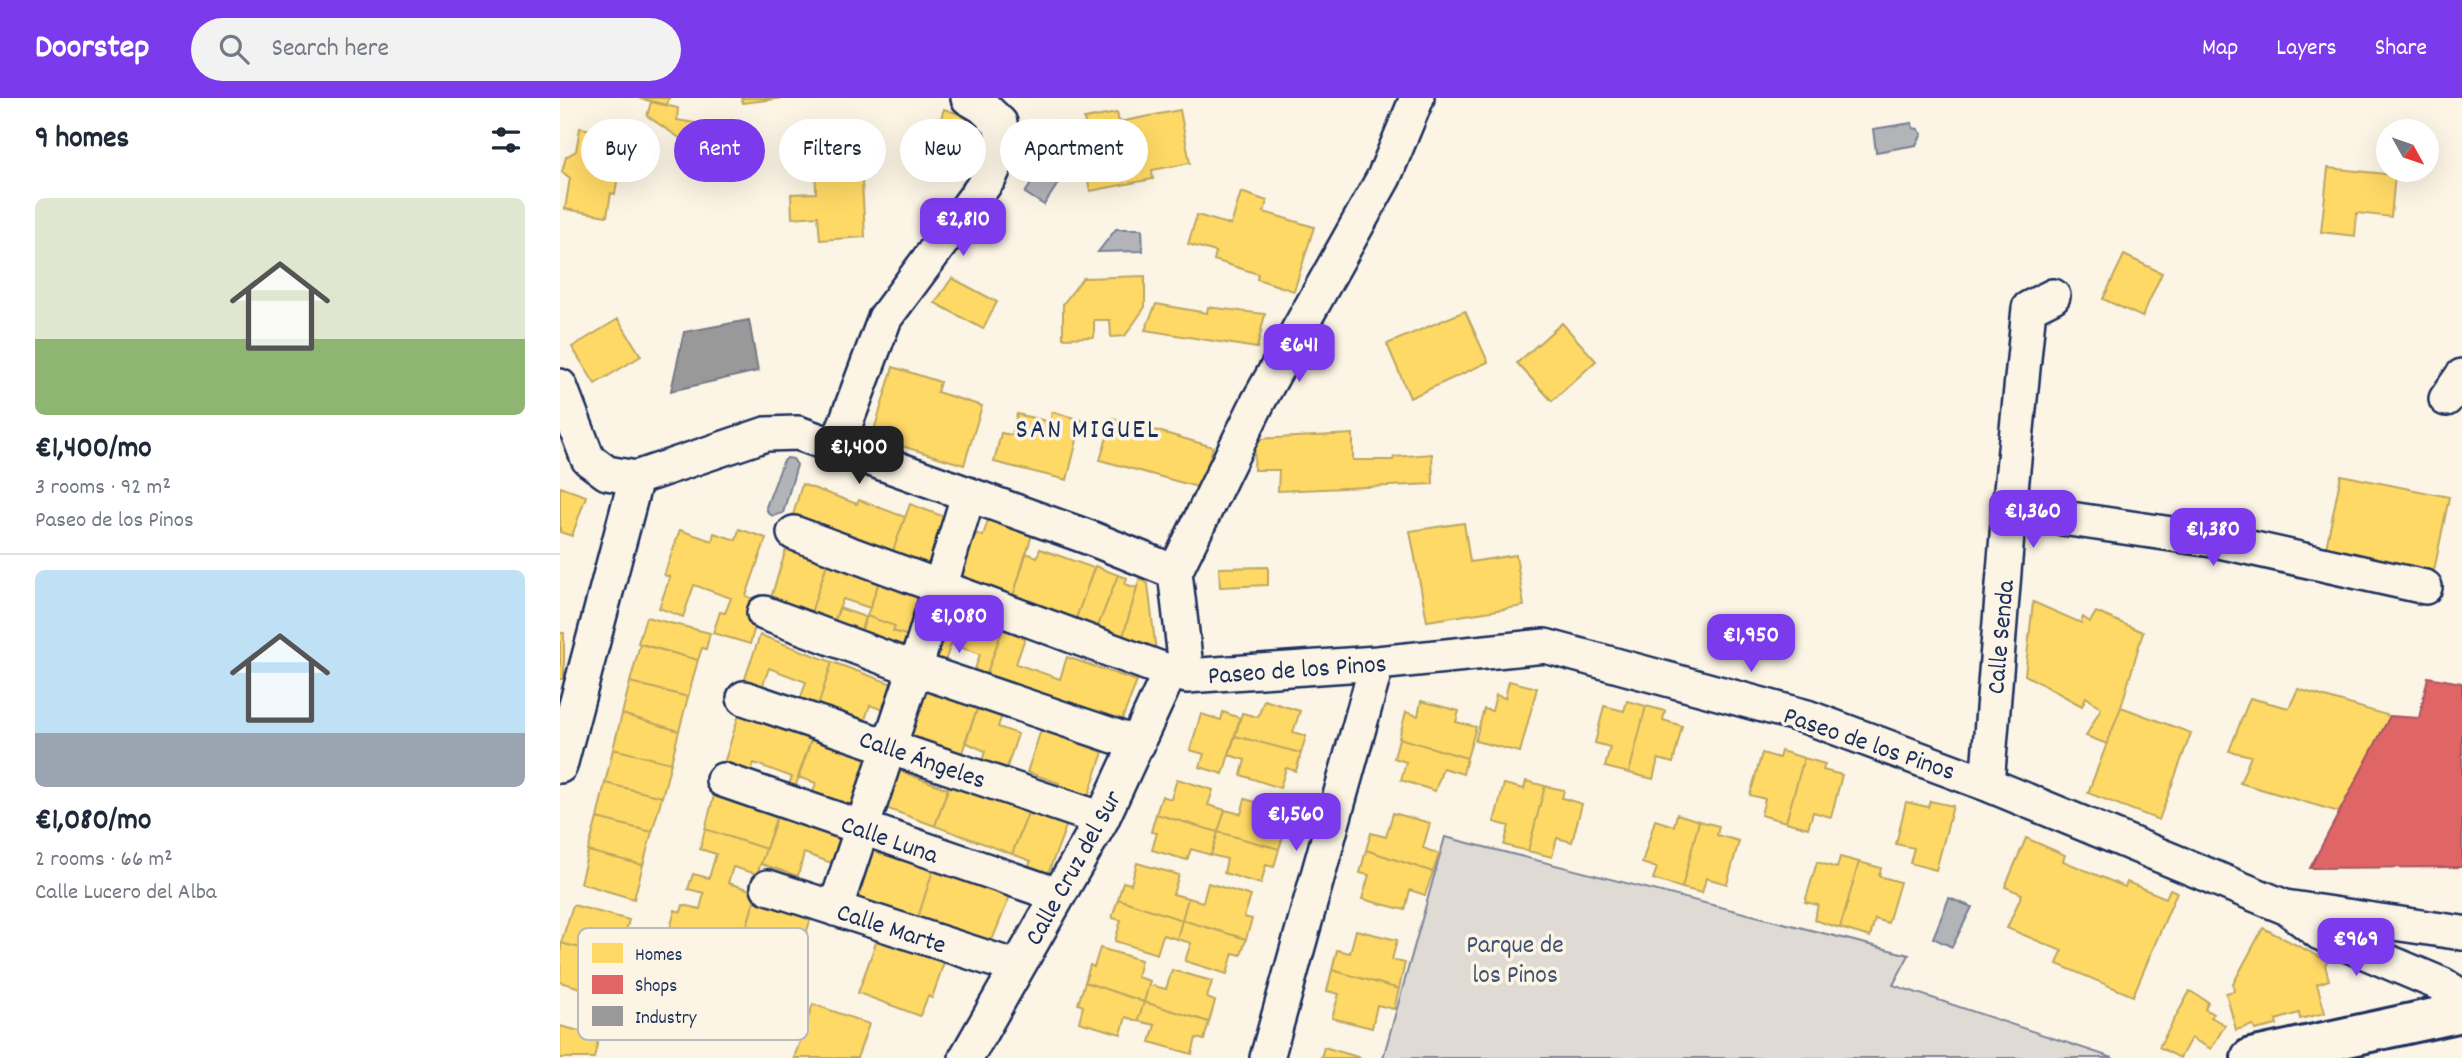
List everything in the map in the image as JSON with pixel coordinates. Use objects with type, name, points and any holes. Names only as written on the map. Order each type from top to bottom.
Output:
[{"type":"street","points":[[836,449],[885,318],[990,177],[1004,145],[1000,123],[982,106],[968,98]]},
{"type":"street","points":[[560,386],[587,459],[607,473],[636,478],[766,433],[797,433],[1093,539],[1175,572],[1258,402],[1384,177],[1418,98]]},
{"type":"street","name":"Calle Senda","points":[[1987,784],[2009,510],[2029,307],[2053,296]]},
{"type":"street","points":[[560,766],[636,478]]},
{"type":"street","points":[[835,909],[915,669],[968,496]]},
{"type":"street","points":[[2009,510],[2219,541],[2425,587]]},
{"type":"street","points":[[794,533],[1178,674]]},
{"type":"street","name":"Paseo de los Pinos","points":[[1175,572],[1178,674],[1377,663],[1545,646],[1807,717],[1987,784],[2285,907],[2462,933]]},
{"type":"street","points":[[764,613],[915,669],[1138,744]]},
{"type":"street","points":[[1267,1058],[1377,663]]},
{"type":"street","name":"Calle Cruz del Sur","points":[[966,1058],[1102,819],[1138,744],[1178,674]]},
{"type":"street","name":"Calle Ángeles","points":[[744,698],[1102,819]]},
{"type":"street","name":"Calle Luna","points":[[723,780],[1058,895]]},
{"type":"street","name":"Calle Marte","points":[[768,887],[1016,967]]},
{"type":"street","name":"Paseo de los Pinos","points":[[2285,907],[2320,933],[2443,985],[2462,997]]},
{"type":"street","points":[[2251,1058],[2462,1012]]},
{"type":"green space","name":"Parque de los Pinos","points":[[1445,837],[1909,955],[1893,985],[2113,1058],[1383,1058]]},
{"type":"shaded area","points":[[1912,123],[1913,128],[1922,134],[1916,145],[1876,152],[1873,129]]},
{"type":"shaded area","points":[[1032,182],[1059,182],[1044,205],[1025,193]]},
{"type":"shaded area","points":[[1116,229],[1142,229],[1143,251],[1098,252]]},
{"type":"shaded area","points":[[787,458],[793,459],[797,465],[783,513],[773,516],[768,513],[766,507],[783,462]]},
{"type":"shaded area","points":[[1949,898],[1972,907],[1952,947],[1933,938]]},
{"type":"building: Homes","points":[[638,98],[669,98],[667,105]]},
{"type":"building: Homes","points":[[741,98],[783,98],[743,103]]},
{"type":"building: Homes","points":[[651,102],[678,108],[677,119],[674,119],[674,134],[660,125],[660,119],[647,116]]},
{"type":"building: Homes","points":[[944,109],[968,117],[967,119],[941,119]]},
{"type":"building: Homes","points":[[1180,110],[1190,163],[1152,170],[1153,179],[1148,180],[1148,119],[1134,119]]},
{"type":"building: Homes","points":[[1117,113],[1118,119],[1084,119]]},
{"type":"building: Homes","points":[[581,128],[581,182],[617,182],[615,194],[611,193],[607,216],[565,209],[570,178],[562,172],[566,157],[576,151]]},
{"type":"building: Homes","points":[[2328,168],[2376,173],[2376,182],[2394,182],[2391,217],[2357,213],[2355,236],[2321,232]]},
{"type":"building: Homes","points":[[816,182],[862,182],[865,237],[820,240],[818,216],[792,218],[791,194],[816,193]]},
{"type":"building: Homes","points":[[1088,182],[1137,182],[1090,191]]},
{"type":"building: Homes","points":[[1241,192],[1267,201],[1264,212],[1314,227],[1294,291],[1257,279],[1258,274],[1214,260],[1216,252],[1188,244],[1197,215],[1231,225]]},
{"type":"building: Homes","points":[[2124,255],[2162,273],[2142,317],[2103,299]]},
{"type":"building: Homes","points":[[1145,276],[1145,307],[1125,336],[1111,337],[1110,320],[1094,320],[1094,337],[1063,338],[1063,304],[1083,278]]},
{"type":"building: Homes","points":[[952,278],[997,302],[983,329],[935,303]]},
{"type":"building: Homes","points":[[1156,304],[1207,313],[1208,307],[1265,314],[1257,348],[1145,330]]},
{"type":"building: Homes","points":[[1465,311],[1488,362],[1410,398],[1387,344]]},
{"type":"building: Homes","points":[[618,319],[641,356],[595,384],[572,347]]},
{"type":"building: Homes","points":[[1562,323],[1596,361],[1552,401],[1517,363]]},
{"type":"building: Homes","points":[[893,367],[940,382],[937,392],[982,406],[964,465],[872,437]]},
{"type":"building: Homes","points":[[1052,412],[1082,420],[1067,480],[994,462],[1001,433],[1012,435],[1017,414],[1050,422]]},
{"type":"building: Homes","points":[[1113,418],[1213,447],[1201,488],[1100,460]]},
{"type":"building: Homes","points":[[1353,434],[1353,460],[1393,460],[1394,457],[1432,454],[1433,484],[1278,491],[1279,470],[1254,470],[1255,439]]},
{"type":"building: Homes","points":[[2341,475],[2449,497],[2434,571],[2326,548]]},
{"type":"building: Homes","points":[[802,484],[857,504],[859,500],[905,517],[890,559],[791,522]]},
{"type":"building: Homes","points":[[560,487],[586,496],[572,536],[560,532]]},
{"type":"building: Homes","points":[[910,504],[950,519],[931,574],[890,559]]},
{"type":"building: Homes","points":[[988,520],[1032,535],[1011,603],[946,580],[963,529],[983,536]]},
{"type":"building: Homes","points":[[1464,523],[1470,562],[1516,555],[1524,606],[1427,621],[1410,531]]},
{"type":"building: Homes","points":[[739,529],[766,538],[746,596],[762,602],[750,644],[713,633],[720,612],[725,613],[731,598],[694,585],[683,617],[659,608],[670,577],[664,575],[680,530],[712,541],[714,533],[736,540]]},
{"type":"building: Homes","points":[[789,540],[830,554],[809,619],[769,604]]},
{"type":"building: Homes","points":[[1040,549],[1094,568],[1074,624],[1011,603],[1026,553],[1037,557]]},
{"type":"building: Homes","points":[[853,562],[882,573],[870,608],[843,599],[832,628],[809,619],[827,564],[850,572]]},
{"type":"building: Homes","points":[[1095,566],[1118,575],[1096,631],[1074,624]]},
{"type":"building: Homes","points":[[1268,567],[1268,585],[1220,587],[1219,568]]},
{"type":"building: Homes","points":[[882,573],[928,599],[915,638],[893,631],[895,626],[867,616]]},
{"type":"building: Homes","points":[[1118,575],[1127,578],[1125,584],[1137,588],[1122,640],[1096,631]]},
{"type":"building: Homes","points":[[1140,577],[1148,584],[1156,652],[1122,640]]},
{"type":"building: Homes","points":[[2033,602],[2081,623],[2083,617],[2090,622],[2096,612],[2143,632],[2107,744],[2086,736],[2101,708],[2086,697],[2082,706],[2025,675]]},
{"type":"building: Homes","points":[[839,608],[865,617],[859,637],[832,628]]},
{"type":"building: Homes","points":[[937,609],[1002,631],[984,681],[972,678],[980,654],[951,644],[943,667],[920,659]]},
{"type":"building: Homes","points":[[1004,615],[1030,623],[1016,664],[1060,679],[1067,657],[1137,681],[1119,727],[984,681],[1002,631],[1000,630]]},
{"type":"building: Homes","points":[[867,616],[895,626],[893,631],[915,638],[909,656],[859,637]]},
{"type":"building: Homes","points":[[646,617],[710,633],[706,649],[702,648],[698,660],[638,643]]},
{"type":"building: Homes","points":[[560,633],[564,633],[564,679],[560,679]]},
{"type":"building: Homes","points":[[760,635],[832,662],[816,712],[798,706],[806,682],[769,668],[760,693],[742,687]]},
{"type":"building: Homes","points":[[640,644],[698,660],[688,697],[630,682]]},
{"type":"building: Homes","points":[[832,662],[898,686],[888,712],[870,705],[862,728],[816,712]]},
{"type":"building: Homes","points":[[928,681],[980,701],[959,761],[899,732]]},
{"type":"building: Homes","points":[[1509,681],[1537,688],[1520,752],[1475,741],[1484,709],[1492,711],[1496,695],[1505,698]]},
{"type":"building: Homes","points":[[630,682],[688,697],[679,731],[622,714]]},
{"type":"building: Homes","points":[[2298,689],[2390,716],[2339,812],[2240,783],[2251,756],[2229,751],[2250,698],[2289,708]]},
{"type":"building: Homes","points":[[1264,700],[1300,711],[1293,732],[1306,736],[1301,753],[1235,736],[1242,713],[1258,717]]},
{"type":"building: Homes","points":[[980,701],[1004,709],[998,727],[1018,734],[1006,770],[982,762],[985,751],[965,742]]},
{"type":"building: Homes","points":[[1421,701],[1459,711],[1456,722],[1476,727],[1467,758],[1399,738],[1406,712],[1418,716]]},
{"type":"building: Homes","points":[[1627,701],[1646,706],[1629,773],[1605,767],[1610,747],[1595,743],[1604,706],[1624,711]]},
{"type":"building: Homes","points":[[1646,706],[1665,711],[1663,720],[1682,726],[1673,763],[1658,759],[1653,779],[1629,773]]},
{"type":"building: Homes","points":[[2121,707],[2191,733],[2159,820],[2088,793]]},
{"type":"building: Homes","points":[[740,711],[812,737],[793,794],[786,791],[792,777],[754,763],[748,779],[722,770]]},
{"type":"building: Homes","points":[[1223,712],[1240,718],[1223,774],[1200,767],[1204,754],[1190,750],[1201,714],[1221,720]]},
{"type":"building: Homes","points":[[622,714],[679,731],[671,763],[613,749]]},
{"type":"building: Homes","points":[[1041,730],[1103,752],[1085,806],[1055,795],[1059,783],[1027,772]]},
{"type":"building: Homes","points":[[1235,736],[1301,753],[1296,771],[1286,768],[1280,788],[1241,775],[1245,760],[1229,755]]},
{"type":"building: Homes","points":[[812,737],[873,759],[856,815],[811,799],[816,783],[798,777]]},
{"type":"building: Homes","points":[[1399,738],[1467,758],[1463,774],[1443,768],[1435,791],[1401,780],[1406,762],[1394,758]]},
{"type":"building: Homes","points":[[613,749],[671,763],[662,797],[605,783]]},
{"type":"building: Homes","points":[[1781,751],[1804,758],[1786,822],[1761,815],[1765,799],[1750,795],[1762,753],[1779,758]]},
{"type":"building: Homes","points":[[1804,758],[1825,764],[1823,770],[1842,775],[1831,817],[1813,812],[1808,828],[1786,822]]},
{"type":"building: Homes","points":[[886,766],[948,789],[935,826],[872,803]]},
{"type":"building: Homes","points":[[1177,779],[1213,790],[1208,805],[1225,810],[1218,832],[1156,814],[1162,796],[1171,799]]},
{"type":"building: Homes","points":[[1526,781],[1545,786],[1528,851],[1504,845],[1509,826],[1494,822],[1504,784],[1524,789]]},
{"type":"building: Homes","points":[[950,782],[1029,811],[1012,854],[935,826]]},
{"type":"building: Homes","points":[[605,783],[662,797],[652,832],[597,818]]},
{"type":"building: Homes","points":[[717,784],[781,805],[766,849],[705,829]]},
{"type":"building: Homes","points":[[1545,786],[1564,790],[1562,798],[1582,804],[1572,842],[1557,838],[1552,857],[1528,851]]},
{"type":"building: Homes","points":[[1245,799],[1283,810],[1277,830],[1284,833],[1279,849],[1218,832],[1225,810],[1241,814]]},
{"type":"building: Homes","points":[[1930,801],[1953,806],[1936,870],[1910,863],[1914,848],[1896,844],[1906,802],[1928,807]]},
{"type":"building: Homes","points":[[1030,808],[1068,821],[1046,879],[1026,871],[1031,861],[1012,854]]},
{"type":"building: Homes","points":[[1393,813],[1430,823],[1423,848],[1439,854],[1433,872],[1366,850],[1371,833],[1386,837]]},
{"type":"building: Homes","points":[[1156,814],[1218,832],[1211,855],[1191,849],[1187,860],[1152,850],[1157,833],[1151,832]]},
{"type":"building: Homes","points":[[1677,814],[1699,821],[1682,888],[1653,879],[1657,868],[1642,863],[1655,820],[1674,826]]},
{"type":"building: Homes","points":[[777,815],[849,841],[840,866],[804,853],[798,876],[761,864]]},
{"type":"building: Homes","points":[[597,818],[652,832],[643,865],[588,851]]},
{"type":"building: Homes","points":[[1699,821],[1719,826],[1717,835],[1739,841],[1727,884],[1706,878],[1702,893],[1682,888]]},
{"type":"building: Homes","points":[[705,829],[766,849],[757,874],[733,867],[728,883],[757,892],[746,928],[670,928],[675,910],[681,912],[683,905],[700,909],[704,893],[688,889],[693,874],[709,878],[716,854],[700,849]]},
{"type":"building: Homes","points":[[1218,832],[1279,849],[1274,867],[1266,865],[1261,884],[1224,873],[1227,859],[1211,855]]},
{"type":"building: Homes","points":[[2026,838],[2065,855],[2063,861],[2125,887],[2127,882],[2166,898],[2170,889],[2177,892],[2133,996],[2057,964],[2062,951],[2007,928],[2022,894],[2005,887]]},
{"type":"building: Homes","points":[[874,848],[934,867],[916,924],[855,904]]},
{"type":"building: Homes","points":[[1366,850],[1433,872],[1425,895],[1410,890],[1405,910],[1362,899],[1369,875],[1360,873]]},
{"type":"building: Homes","points":[[588,851],[643,865],[634,899],[580,883]]},
{"type":"building: Homes","points":[[1840,857],[1859,862],[1840,928],[1814,920],[1818,905],[1805,902],[1817,862],[1837,868]]},
{"type":"building: Homes","points":[[1859,862],[1881,868],[1879,876],[1900,882],[1888,923],[1875,919],[1870,937],[1840,928]]},
{"type":"building: Homes","points":[[1137,863],[1179,875],[1173,894],[1188,898],[1182,920],[1118,899],[1123,882],[1131,884]]},
{"type":"building: Homes","points":[[934,867],[1011,893],[989,948],[916,924]]},
{"type":"building: Homes","points":[[1208,883],[1251,896],[1244,917],[1252,919],[1246,939],[1182,920],[1188,898],[1203,902]]},
{"type":"building: Homes","points":[[755,897],[812,915],[808,928],[747,928]]},
{"type":"building: Homes","points":[[1118,899],[1182,920],[1177,939],[1163,935],[1157,954],[1115,941],[1121,920],[1112,918]]},
{"type":"building: Homes","points":[[573,905],[629,920],[627,928],[578,928],[578,947],[561,943]]},
{"type":"building: Homes","points":[[1182,920],[1246,939],[1241,955],[1233,953],[1227,974],[1185,961],[1191,943],[1177,939]]},
{"type":"building: Homes","points":[[2263,928],[2328,961],[2325,965],[2329,980],[2317,984],[2325,1013],[2300,1019],[2299,1013],[2276,1020],[2277,1025],[2255,1030],[2253,1025],[2236,1030],[2226,993],[2234,991],[2233,984]]},
{"type":"building: Homes","points":[[1356,930],[1397,940],[1392,960],[1405,963],[1399,989],[1332,970],[1337,950],[1350,953]]},
{"type":"building: Homes","points":[[879,934],[946,956],[932,998],[928,996],[920,1016],[858,993]]},
{"type":"building: Homes","points":[[561,943],[578,947],[578,987],[560,982]]},
{"type":"building: Homes","points":[[1100,948],[1141,960],[1137,977],[1150,981],[1144,1002],[1085,982],[1090,965],[1094,967]]},
{"type":"building: Homes","points":[[1172,970],[1212,981],[1207,998],[1215,1001],[1209,1022],[1144,1002],[1149,985],[1166,989]]},
{"type":"building: Homes","points":[[1332,970],[1399,989],[1394,1009],[1377,1005],[1372,1028],[1332,1018],[1339,994],[1327,991]]},
{"type":"building: Homes","points":[[1085,982],[1144,1002],[1138,1021],[1126,1017],[1121,1034],[1079,1022],[1083,1006],[1078,1004]]},
{"type":"building: Homes","points":[[2190,991],[2208,1002],[2205,1009],[2213,1014],[2211,1017],[2225,1025],[2211,1049],[2191,1038],[2180,1058],[2159,1047]]},
{"type":"building: Homes","points":[[1144,1002],[1209,1022],[1204,1040],[1196,1038],[1192,1054],[1150,1042],[1155,1025],[1138,1021]]},
{"type":"building: Homes","points":[[813,1004],[869,1024],[857,1058],[794,1058],[800,1040],[808,1040],[808,1018]]},
{"type":"building: Homes","points":[[560,1026],[578,1031],[578,1040],[598,1040],[594,1058],[560,1058]]},
{"type":"building: Homes","points":[[1324,1047],[1361,1058],[1321,1058]]},
{"type":"building: Shops","points":[[2428,677],[2462,683],[2462,867],[2310,868],[2390,716],[2419,718]]},
{"type":"building: Industry","points":[[749,320],[758,371],[671,391],[684,332]]},
{"type":"district","name":"SAN MIGUEL","points":[[1088,427]]}]
